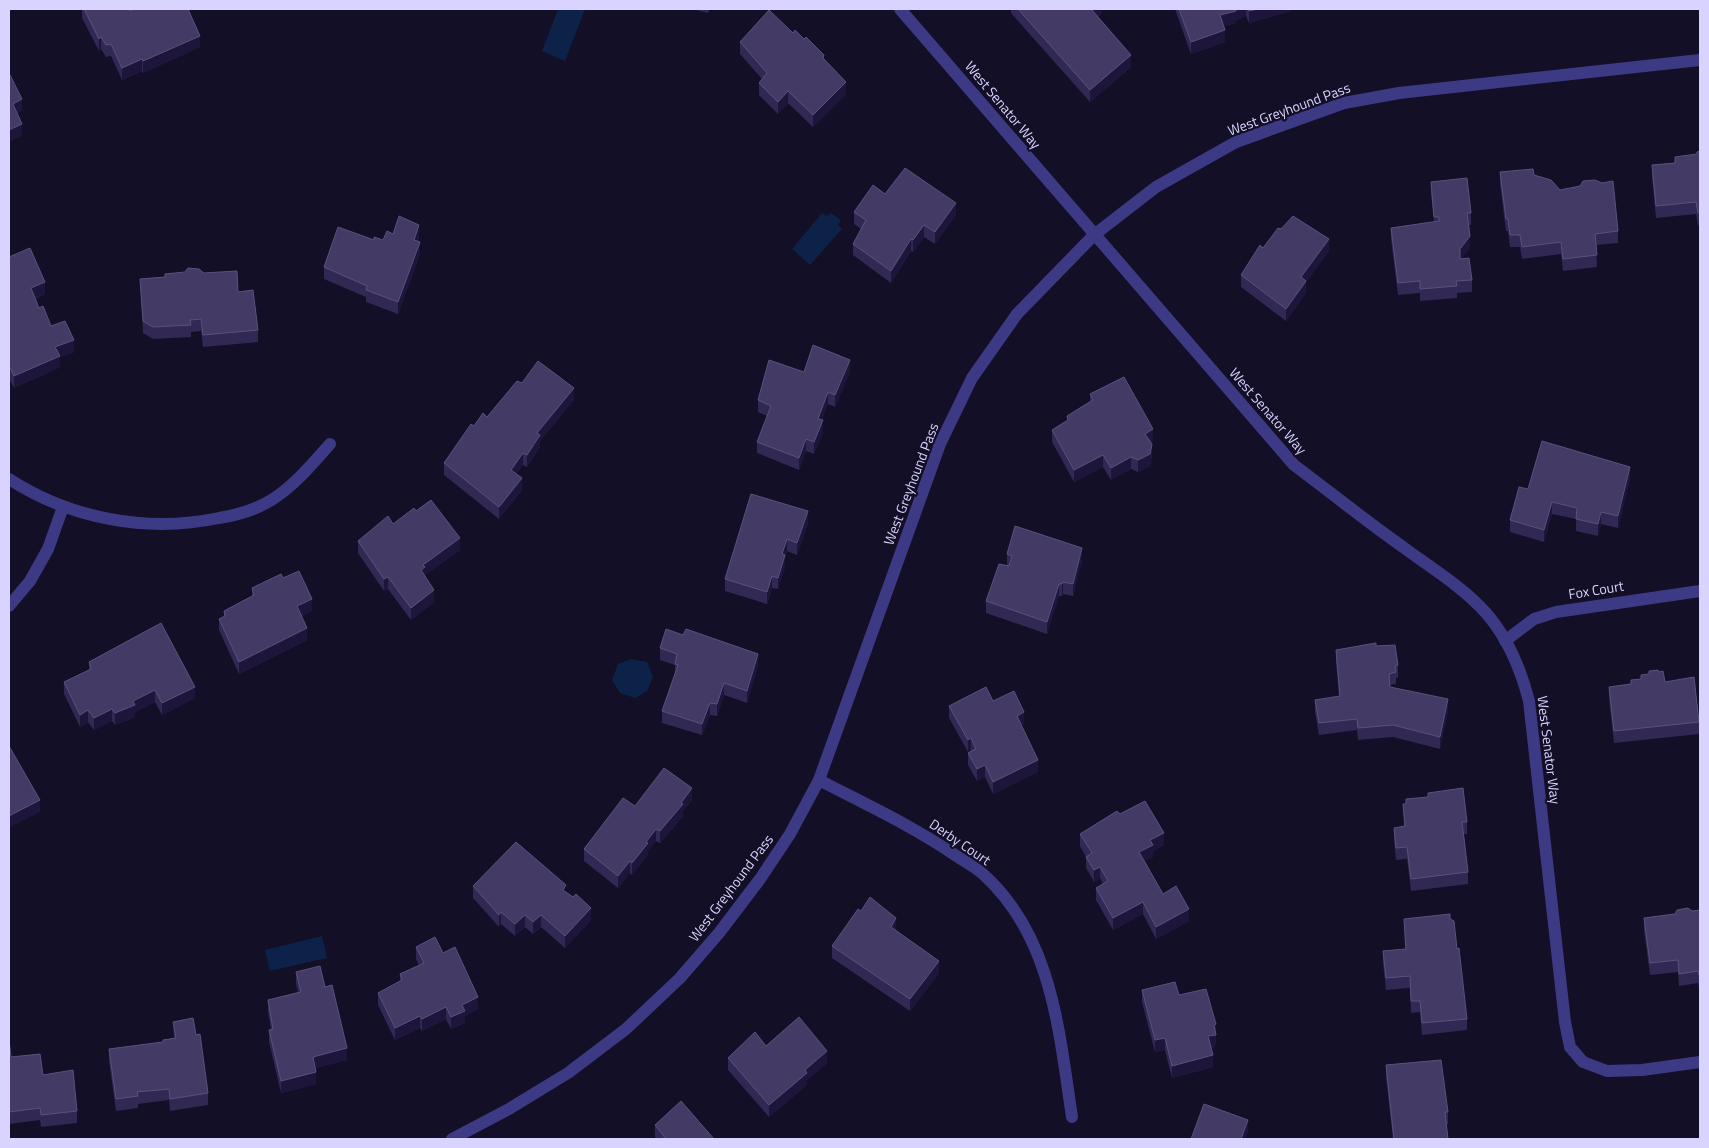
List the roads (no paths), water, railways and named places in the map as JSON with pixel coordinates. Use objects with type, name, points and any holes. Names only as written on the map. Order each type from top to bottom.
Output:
[{"type":"street","name":"West Senator Way","points":[[900,9],[1294,465],[1372,525],[1462,590],[1487,614],[1505,641],[1521,673],[1529,702],[1565,1022],[1570,1046],[1583,1062],[1608,1071],[1642,1070],[1700,1062]]},
{"type":"street","name":"West Greyhound Pass","points":[[452,1139],[509,1109],[568,1073],[626,1029],[680,978],[760,879],[790,834],[820,780],[940,444],[972,378],[1017,314],[1094,235],[1156,187],[1236,142],[1344,103],[1399,93],[1700,60]]},
{"type":"street","points":[[9,479],[21,487],[64,507],[104,518],[139,524],[204,522],[254,510],[273,499],[303,474],[330,444]]},
{"type":"street","points":[[9,606],[30,581],[48,549],[64,507]]},
{"type":"street","name":"Fox Court","points":[[1505,641],[1534,620],[1556,612],[1700,591]]},
{"type":"street","name":"Derby Court","points":[[820,780],[936,842],[983,874],[1008,902],[1031,938],[1046,975],[1056,1013],[1072,1117]]},
{"type":"water","points":[[558,9],[585,9],[565,61],[542,51]]},
{"type":"water","points":[[822,213],[827,216],[831,213],[841,220],[838,225],[842,229],[810,265],[792,249]]},
{"type":"water","points":[[631,659],[647,662],[653,677],[647,691],[635,698],[620,693],[612,680],[618,664]]},
{"type":"water","points":[[322,936],[327,958],[270,971],[265,950]]}]
